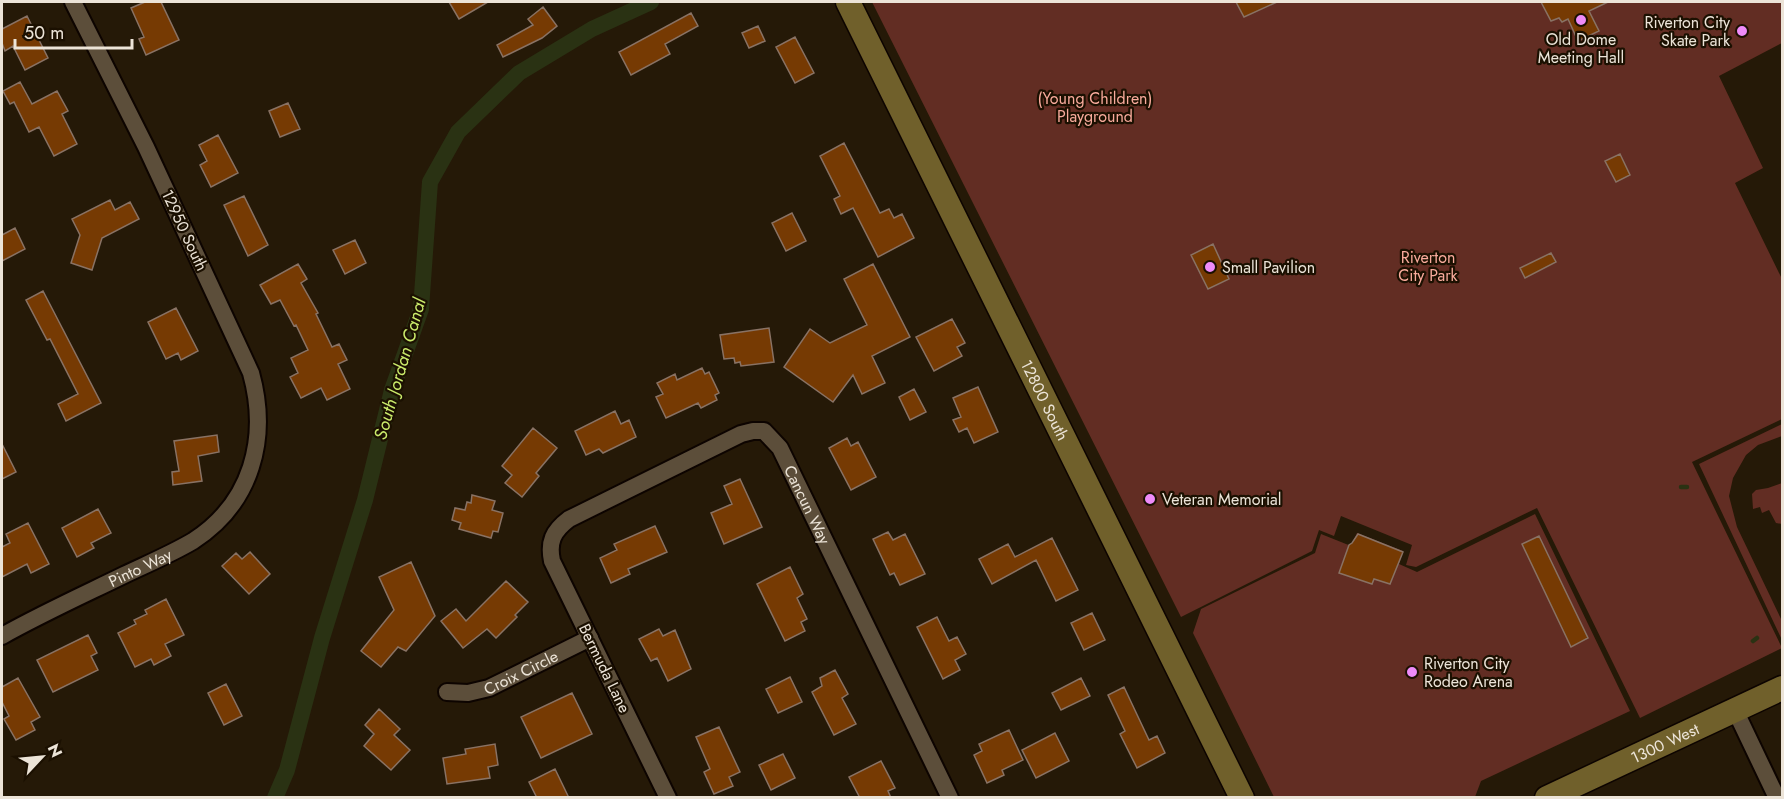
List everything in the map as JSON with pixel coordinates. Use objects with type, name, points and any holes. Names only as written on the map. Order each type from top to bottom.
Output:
[{"type":"street","name":"12950 South","points":[[73,2],[146,147],[251,373],[258,396],[259,420],[252,468]]},
{"type":"street","name":"12800 South","points":[[848,2],[1242,798]]},
{"type":"street","name":"Cancun Way","points":[[552,537],[569,519],[741,434],[753,431],[764,432],[780,448],[950,798]]},
{"type":"street","name":"Pinto Way","points":[[2,636],[194,540],[227,511],[252,468]]},
{"type":"street","name":"Bermuda Lane","points":[[552,537],[550,549],[552,561],[668,798]]},
{"type":"street","name":"Croix Circle","points":[[447,692],[468,693],[489,688],[590,638]]},
{"type":"street","name":"1300 West","points":[[1547,798],[1782,688]]},
{"type":"street","points":[[1735,710],[1777,798]]},
{"type":"green space","name":"Riverton City Park","points":[[872,2],[1782,2],[1782,43],[1719,76],[1763,168],[1735,183],[1782,279],[1782,419],[1692,462],[1782,648],[1640,718],[1537,508],[1416,567],[1406,565],[1412,545],[1341,516],[1334,536],[1319,530],[1312,551],[1181,617]]},
{"type":"green space","points":[[1782,424],[1782,436],[1758,445],[1746,455],[1733,478],[1729,496],[1737,527],[1782,621],[1782,640],[1699,464]]},
{"type":"green space","points":[[1782,483],[1782,524],[1776,523],[1769,510],[1762,513],[1760,507],[1753,509],[1752,494],[1756,490]]},
{"type":"green space","name":"Riverton City Rodeo Arena","points":[[1535,514],[1630,711],[1481,781],[1475,797],[1274,797],[1193,633],[1201,609],[1315,553],[1321,534],[1351,546],[1357,533],[1403,551],[1399,564],[1417,572]]},
{"type":"building","points":[[145,2],[161,2],[179,40],[146,55],[139,39],[144,37],[131,8]]},
{"type":"building","points":[[449,2],[488,2],[459,19]]},
{"type":"building","points":[[1236,2],[1277,2],[1244,17]]},
{"type":"building","name":"Old Dome Meeting Hall","points":[[1541,2],[1608,2],[1589,11],[1599,31],[1578,41],[1568,19],[1562,22],[1559,18],[1551,21]]},
{"type":"building","points":[[543,7],[557,26],[542,38],[503,57],[497,45],[533,25],[528,19]]},
{"type":"building","points":[[691,13],[698,26],[665,44],[670,54],[631,75],[619,52]]},
{"type":"building","points":[[27,16],[48,58],[25,70],[13,46],[5,51],[2,43],[2,29]]},
{"type":"building","points":[[758,26],[765,41],[749,48],[742,33]]},
{"type":"building","points":[[795,37],[814,73],[795,83],[776,47]]},
{"type":"building","points":[[20,82],[32,104],[57,91],[68,111],[62,114],[77,144],[54,156],[39,127],[29,132],[14,102],[10,104],[3,91]]},
{"type":"building","points":[[288,103],[300,129],[280,137],[269,111]]},
{"type":"building","points":[[218,135],[238,173],[211,187],[200,165],[207,161],[199,145]]},
{"type":"building","points":[[844,143],[880,213],[889,209],[894,218],[902,214],[914,238],[878,257],[853,208],[841,214],[834,199],[840,196],[820,156]]},
{"type":"building","points":[[1620,154],[1630,175],[1616,182],[1605,161]]},
{"type":"building","points":[[244,196],[268,245],[248,256],[224,205]]},
{"type":"building","points":[[110,200],[115,210],[130,202],[139,219],[102,238],[92,270],[71,263],[80,235],[72,219]]},
{"type":"building","points":[[792,213],[806,241],[786,251],[772,223]]},
{"type":"building","points":[[15,228],[25,249],[2,261],[2,235]]},
{"type":"building","points":[[355,240],[366,263],[345,274],[333,250]]},
{"type":"building","name":"Small Pavilion","points":[[1213,244],[1229,279],[1208,289],[1191,255]]},
{"type":"building","points":[[1551,253],[1556,262],[1525,278],[1520,268]]},
{"type":"building","points":[[298,264],[307,279],[301,283],[318,313],[316,314],[332,347],[339,344],[347,360],[338,364],[350,389],[327,400],[321,388],[301,398],[290,377],[298,373],[291,358],[308,350],[280,300],[271,304],[260,285]]},
{"type":"building","points":[[873,264],[910,337],[872,356],[885,383],[862,394],[853,375],[833,402],[784,367],[810,329],[830,343],[867,325],[844,279]]},
{"type":"building","points":[[43,291],[101,403],[66,421],[58,404],[78,394],[50,339],[47,340],[26,300]]},
{"type":"building","points":[[176,308],[198,351],[181,360],[178,353],[166,359],[148,322]]},
{"type":"building","points":[[952,319],[965,343],[957,347],[962,356],[934,371],[916,337]]},
{"type":"building","points":[[769,328],[774,362],[741,366],[740,362],[735,363],[734,358],[724,359],[720,335]]},
{"type":"building","points":[[702,368],[705,374],[709,372],[719,393],[715,395],[717,400],[701,408],[698,403],[666,418],[656,397],[663,394],[657,383],[675,374],[677,380]]},
{"type":"building","points":[[978,387],[998,432],[974,443],[967,428],[959,432],[953,420],[961,417],[953,398]]},
{"type":"building","points":[[914,389],[926,412],[910,420],[899,397]]},
{"type":"building","points":[[615,411],[621,424],[629,420],[636,437],[603,453],[599,449],[586,455],[575,431]]},
{"type":"building","points":[[533,428],[557,448],[536,473],[539,476],[522,497],[505,483],[512,475],[502,466]]},
{"type":"building","points":[[217,435],[219,452],[198,456],[202,481],[173,485],[172,472],[179,471],[174,441]]},
{"type":"building","points":[[847,438],[851,446],[858,442],[876,477],[851,490],[829,448]]},
{"type":"building","points":[[2,444],[16,472],[2,479]]},
{"type":"building","points":[[740,479],[762,527],[724,544],[711,513],[732,504],[724,486]]},
{"type":"building","points":[[472,495],[495,501],[492,510],[503,513],[498,532],[493,531],[491,538],[459,529],[461,523],[452,520],[455,508],[465,510],[467,502],[471,503]]},
{"type":"building","points":[[98,509],[111,533],[91,543],[94,548],[77,557],[62,528]]},
{"type":"building","points":[[28,523],[49,564],[31,573],[27,564],[2,577],[2,547],[10,543],[6,534]]},
{"type":"building","points":[[655,526],[667,552],[628,569],[630,574],[611,583],[600,558],[617,550],[614,544]]},
{"type":"building","points":[[888,532],[893,540],[905,534],[925,574],[900,585],[894,573],[890,575],[873,539]]},
{"type":"building","points":[[1358,534],[1403,552],[1390,584],[1374,579],[1372,584],[1339,573],[1349,545]]},
{"type":"building","points":[[1539,536],[1588,638],[1571,647],[1522,544]]},
{"type":"building","points":[[1052,538],[1078,590],[1056,601],[1036,560],[992,584],[979,559],[1008,544],[1015,557]]},
{"type":"building","points":[[250,552],[270,574],[249,594],[222,566],[236,553],[242,559]]},
{"type":"building","points":[[411,562],[435,616],[406,651],[398,647],[381,667],[361,651],[394,610],[379,577]]},
{"type":"building","points":[[790,567],[803,594],[797,598],[807,619],[801,622],[805,631],[785,641],[757,584]]},
{"type":"building","points":[[506,581],[528,602],[496,638],[487,629],[463,648],[441,621],[456,609],[466,621]]},
{"type":"building","points":[[166,599],[184,635],[165,644],[171,656],[154,665],[151,659],[135,667],[118,633],[136,624],[134,620],[147,614],[145,610]]},
{"type":"building","points":[[1092,613],[1105,640],[1084,650],[1071,623]]},
{"type":"building","points":[[937,617],[949,641],[957,637],[966,654],[955,660],[960,670],[943,679],[917,627]]},
{"type":"building","points":[[659,629],[663,636],[675,630],[691,669],[668,681],[657,658],[651,661],[639,639]]},
{"type":"building","points":[[88,635],[97,653],[91,656],[98,670],[53,692],[37,660]]},
{"type":"building","points":[[835,670],[848,694],[842,698],[856,724],[834,735],[812,692],[822,686],[820,678]]},
{"type":"building","points":[[790,677],[802,702],[778,713],[766,689]]},
{"type":"building","points":[[18,678],[40,717],[31,722],[35,730],[16,740],[4,719],[9,716],[2,702],[2,687]]},
{"type":"building","points":[[1081,678],[1090,696],[1061,710],[1052,693]]},
{"type":"building","points":[[226,684],[242,716],[224,725],[208,693]]},
{"type":"building","points":[[1124,687],[1149,740],[1157,736],[1165,753],[1137,768],[1120,734],[1125,731],[1108,695]]},
{"type":"building","points":[[572,693],[592,734],[541,758],[521,717]]},
{"type":"building","points":[[379,709],[400,729],[394,735],[410,750],[391,770],[364,746],[374,734],[365,725]]},
{"type":"building","points":[[719,727],[740,772],[729,777],[733,786],[714,794],[704,772],[710,769],[696,737]]},
{"type":"building","points":[[1009,730],[1023,760],[1002,770],[1004,775],[987,783],[974,755],[982,751],[979,744]]},
{"type":"building","points":[[1055,733],[1069,761],[1036,778],[1022,750]]},
{"type":"building","points":[[495,744],[498,765],[488,767],[490,778],[447,784],[443,758],[466,754],[465,749]]},
{"type":"building","points":[[783,754],[795,778],[771,790],[759,765]]},
{"type":"building","points":[[881,761],[895,788],[888,791],[891,798],[860,798],[849,777]]},
{"type":"building","points":[[555,769],[569,798],[537,798],[529,782]]},
{"type":"waterway","name":"South Jordan Canal","points":[[275,798],[287,770],[322,638],[365,500],[392,390],[421,309],[430,182],[458,132],[519,73],[592,29],[651,2]]},
{"type":"waterway","points":[[1681,487],[1687,487]]},
{"type":"waterway","points":[[1753,641],[1757,638]]},
{"type":"place","name":"Old Dome Meeting Hall","points":[[1581,20]]},
{"type":"place","name":"Riverton City Skate Park","points":[[1742,31]]},
{"type":"place","name":"Small Pavilion","points":[[1210,267]]},
{"type":"place","name":"Veteran Memorial","points":[[1150,499]]},
{"type":"place","name":"Riverton City Rodeo Arena","points":[[1412,672]]},
{"type":"park label","name":"(Young Children) Playground","points":[[1095,107]]}]
